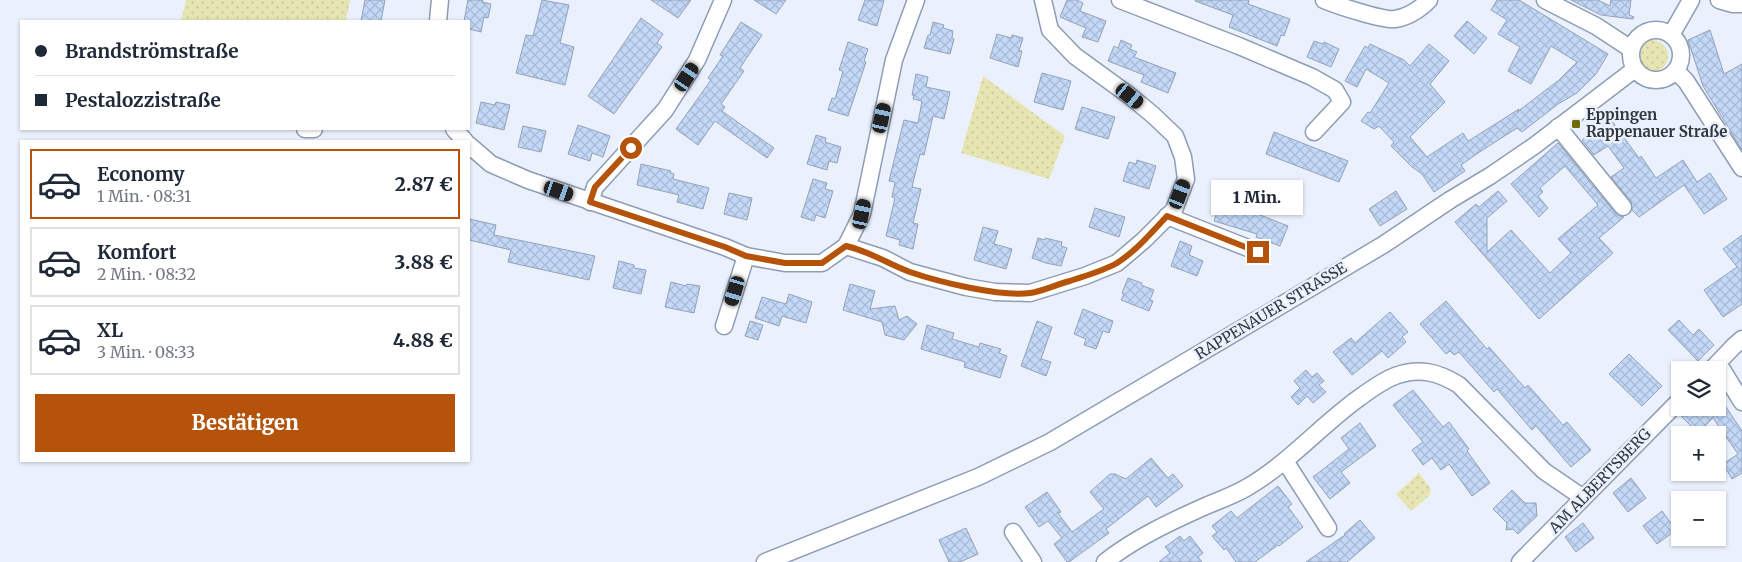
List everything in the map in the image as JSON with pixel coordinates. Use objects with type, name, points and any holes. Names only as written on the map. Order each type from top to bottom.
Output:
[{"type":"street","points":[[438,20],[440,0]]},
{"type":"street","points":[[590,202],[595,187],[666,110],[697,60],[723,0]]},
{"type":"street","points":[[470,146],[491,164],[528,180],[725,247],[746,256],[785,263],[822,263],[846,246],[862,214],[894,60],[916,0]]},
{"type":"street","points":[[846,246],[883,258],[910,272],[966,287],[995,292],[1030,293],[1085,276],[1116,263],[1144,240],[1174,210],[1186,178],[1183,157],[1175,136],[1135,101],[1075,56],[1050,30],[1043,0]]},
{"type":"street","points":[[1120,0],[1312,77],[1335,90],[1342,102],[1314,132]]},
{"type":"street","points":[[1324,0],[1348,9],[1394,20],[1420,10],[1429,0]]},
{"type":"street","points":[[1545,0],[1596,26],[1631,49]]},
{"type":"street","points":[[1671,35],[1691,0]]},
{"type":"street","points":[[1719,0],[1733,4],[1742,4]]},
{"type":"street","points":[[1655,29],[1665,31],[1671,35],[1676,40],[1682,54],[1676,71],[1669,77],[1660,80],[1650,80],[1641,75],[1631,61],[1631,49],[1635,40],[1641,34],[1655,29]]},
{"type":"street","name":"RAPPENAUER STRASSE","points":[[766,562],[978,476],[1050,442],[1383,245],[1534,146],[1635,69]]},
{"type":"street","points":[[1676,71],[1686,81],[1742,168]]},
{"type":"street","points":[[1558,127],[1623,207]]},
{"type":"street","points":[[455,130],[464,140]]},
{"type":"street","points":[[1167,216],[1258,252]]},
{"type":"street","points":[[724,326],[746,256]]},
{"type":"street","points":[[1720,361],[1742,339]]},
{"type":"street","points":[[1104,562],[1162,526],[1246,488],[1285,461],[1349,405],[1372,388],[1394,376],[1411,371],[1426,370],[1444,376],[1459,385],[1544,471],[1582,497]]},
{"type":"street","points":[[1726,381],[1742,402]]},
{"type":"street","name":"AM ALBERTSBERG","points":[[1520,562],[1582,497],[1671,409]]},
{"type":"street","points":[[1285,461],[1328,528]]},
{"type":"street","points":[[1013,532],[1033,562]]},
{"type":"green space","points":[[186,0],[350,0],[346,20],[181,20]]},
{"type":"green space","points":[[1652,40],[1658,41],[1663,45],[1667,50],[1667,62],[1663,67],[1658,71],[1652,72],[1646,71],[1641,67],[1637,62],[1636,56],[1637,50],[1641,45],[1646,41]]},
{"type":"green space","points":[[983,76],[1065,136],[1049,179],[961,153]]},
{"type":"green space","points":[[1419,473],[1431,489],[1429,496],[1411,511],[1396,494]]},
{"type":"building","points":[[365,0],[385,0],[381,20],[361,20]]},
{"type":"building","points":[[468,0],[483,0],[482,2],[491,4],[488,18],[484,17],[481,32],[470,29],[470,20],[464,20]]},
{"type":"building","points":[[542,0],[569,5],[560,43],[574,47],[565,85],[516,73],[526,35],[533,36]]},
{"type":"building","points":[[651,0],[691,0],[678,18]]},
{"type":"building","points":[[754,0],[786,0],[776,14]]},
{"type":"building","points":[[865,0],[884,0],[877,26],[858,20]]},
{"type":"building","points":[[1067,0],[1077,0],[1083,3],[1080,11],[1106,21],[1098,42],[1082,37],[1086,28],[1060,17]]},
{"type":"building","points":[[1195,0],[1249,0],[1248,4],[1290,19],[1284,36],[1281,35],[1277,46],[1229,27],[1233,15]]},
{"type":"building","points":[[1497,0],[1519,0],[1608,54],[1596,74],[1577,93],[1558,104],[1522,132],[1517,128],[1478,153],[1461,165],[1465,171],[1434,192],[1422,174],[1412,167],[1391,146],[1394,142],[1379,126],[1374,129],[1361,121],[1368,112],[1370,113],[1389,83],[1366,69],[1357,87],[1345,81],[1365,46],[1368,48],[1370,44],[1404,60],[1410,66],[1429,44],[1449,61],[1430,84],[1445,102],[1410,137],[1427,157],[1463,133],[1468,141],[1470,140],[1519,109],[1517,112],[1559,80],[1577,62],[1551,46],[1531,84],[1508,71],[1520,47],[1498,34],[1507,20],[1491,10]]},
{"type":"building","points":[[1571,0],[1598,0],[1610,6],[1611,0],[1631,0],[1629,15],[1634,17],[1633,19],[1601,15]]},
{"type":"building","points":[[641,18],[663,34],[657,43],[662,47],[614,114],[588,96]]},
{"type":"building","points":[[1467,21],[1487,38],[1474,54],[1454,36]]},
{"type":"building","points":[[741,22],[762,35],[740,68],[744,71],[721,104],[725,107],[722,111],[774,148],[767,158],[715,121],[698,145],[676,129],[711,80],[708,78],[723,56],[720,55]]},
{"type":"building","points":[[933,22],[944,25],[943,28],[953,31],[952,38],[954,39],[950,54],[924,48]]},
{"type":"building","points":[[1710,30],[1724,74],[1742,64],[1742,150],[1703,86],[1688,40]]},
{"type":"building","points":[[997,34],[1011,38],[1012,35],[1023,38],[1019,51],[1022,51],[1018,67],[990,58]]},
{"type":"building","points":[[1121,40],[1132,45],[1130,49],[1137,52],[1134,57],[1176,73],[1168,93],[1141,82],[1144,75],[1108,61],[1114,46],[1118,48]]},
{"type":"building","points":[[1314,41],[1323,44],[1324,42],[1339,49],[1331,67],[1307,57]]},
{"type":"building","points":[[848,42],[868,49],[864,61],[866,62],[848,116],[828,110],[832,98],[835,99],[843,71],[839,70]]},
{"type":"building","points":[[1042,73],[1071,81],[1063,110],[1034,102]]},
{"type":"building","points":[[916,74],[928,77],[926,87],[950,92],[944,119],[933,116],[924,155],[920,154],[912,187],[921,189],[913,223],[918,224],[913,249],[899,245],[900,240],[886,236],[895,198],[892,197],[895,182],[889,181],[904,120],[918,123],[922,101],[913,99],[914,95],[912,95]]},
{"type":"building","points":[[481,102],[495,105],[496,102],[510,105],[504,130],[476,123]]},
{"type":"building","points":[[1082,107],[1115,117],[1108,139],[1075,129]]},
{"type":"building","points":[[1609,117],[1639,158],[1641,156],[1656,178],[1683,160],[1697,182],[1710,173],[1727,199],[1704,214],[1684,185],[1639,217],[1632,210],[1631,201],[1611,177],[1624,168],[1608,146],[1594,155],[1582,140]]},
{"type":"building","points":[[578,125],[610,136],[603,157],[592,153],[590,161],[568,154]]},
{"type":"building","points":[[523,126],[546,131],[541,152],[518,147]]},
{"type":"building","points":[[1274,132],[1348,161],[1339,182],[1266,154]]},
{"type":"building","points":[[816,135],[826,138],[825,142],[841,147],[837,163],[829,161],[827,170],[807,164]]},
{"type":"building","points":[[1558,143],[1615,213],[1624,217],[1599,238],[1613,253],[1539,319],[1455,222],[1476,204],[1479,207],[1498,191],[1507,201],[1487,218],[1487,252],[1511,230],[1550,273],[1571,253],[1558,239],[1598,205],[1565,166],[1540,188],[1543,192],[1538,196],[1548,208],[1539,217],[1511,184]]},
{"type":"building","points":[[1137,160],[1156,166],[1149,189],[1123,181],[1129,162],[1136,164]]},
{"type":"building","points":[[641,164],[671,171],[670,173],[674,174],[673,179],[709,188],[703,209],[677,202],[679,195],[637,185]]},
{"type":"building","points":[[813,179],[827,183],[825,189],[833,191],[825,218],[816,215],[814,221],[801,217]]},
{"type":"building","points":[[1240,191],[1241,199],[1248,202],[1245,209],[1288,226],[1280,246],[1256,237],[1257,234],[1214,221],[1222,197],[1229,200],[1231,193]]},
{"type":"building","points":[[1396,191],[1407,209],[1380,226],[1369,209]]},
{"type":"building","points":[[729,193],[752,198],[747,220],[724,214]]},
{"type":"building","points":[[1095,208],[1125,217],[1119,237],[1089,227]]},
{"type":"building","points":[[470,219],[496,225],[494,235],[595,256],[589,280],[508,262],[511,250],[470,240]]},
{"type":"building","points":[[983,227],[998,231],[994,244],[1012,249],[1006,269],[974,260]]},
{"type":"building","points":[[1742,235],[1742,304],[1723,317],[1704,290],[1737,267],[1723,249]]},
{"type":"building","points":[[1038,238],[1062,242],[1061,246],[1067,248],[1061,266],[1032,258]]},
{"type":"building","points":[[1180,241],[1192,246],[1189,255],[1203,261],[1197,276],[1171,266]]},
{"type":"building","points":[[619,261],[634,265],[634,268],[646,270],[641,294],[613,288]]},
{"type":"building","points":[[1128,278],[1154,290],[1150,300],[1153,301],[1149,311],[1121,300]]},
{"type":"building","points":[[671,282],[686,286],[687,284],[700,286],[694,313],[665,307]]},
{"type":"building","points":[[850,284],[875,291],[870,309],[895,306],[899,320],[907,316],[917,324],[904,340],[885,335],[882,322],[843,310]]},
{"type":"building","points":[[789,294],[812,302],[806,323],[782,316],[779,326],[755,318],[762,297],[786,304]]},
{"type":"building","points":[[1446,301],[1487,349],[1489,347],[1525,388],[1528,385],[1563,425],[1567,422],[1591,450],[1571,467],[1536,426],[1532,430],[1497,389],[1494,392],[1459,352],[1454,355],[1450,351],[1446,354],[1420,324]]},
{"type":"building","points":[[1083,309],[1113,321],[1109,333],[1103,331],[1096,349],[1084,345],[1086,339],[1074,334]]},
{"type":"building","points":[[1390,312],[1408,332],[1402,337],[1406,342],[1388,358],[1382,351],[1352,375],[1333,352],[1351,338],[1355,343]]},
{"type":"building","points":[[1679,320],[1693,335],[1699,329],[1714,345],[1698,361],[1668,330]]},
{"type":"building","points":[[750,321],[763,325],[758,340],[745,336]]},
{"type":"building","points":[[1037,321],[1052,327],[1041,359],[1051,362],[1046,376],[1021,366]]},
{"type":"building","points":[[927,325],[954,333],[952,339],[979,347],[980,343],[1001,349],[999,353],[1007,356],[1000,378],[964,367],[965,362],[921,349]]},
{"type":"building","points":[[1629,354],[1662,386],[1642,406],[1609,374]]},
{"type":"building","points":[[1306,370],[1312,377],[1317,373],[1324,381],[1319,385],[1326,392],[1313,403],[1307,396],[1298,405],[1291,397],[1300,388],[1294,381]]},
{"type":"building","points":[[1413,390],[1443,427],[1449,422],[1469,449],[1467,451],[1490,483],[1472,496],[1449,464],[1441,470],[1432,458],[1423,465],[1412,450],[1423,442],[1393,405]]},
{"type":"building","points":[[1726,407],[1742,431],[1742,473],[1732,479],[1726,469],[1726,462],[1738,454],[1726,437],[1726,426],[1719,426],[1713,418],[1705,426],[1691,426],[1681,416],[1726,416]]},
{"type":"building","points":[[1360,423],[1376,446],[1341,472],[1350,483],[1330,499],[1313,477],[1349,449],[1341,438]]},
{"type":"building","points":[[1151,458],[1168,478],[1173,474],[1183,486],[1156,507],[1148,496],[1106,529],[1109,533],[1069,562],[1067,562],[1054,544],[1062,538],[1048,521],[1039,527],[1025,507],[1047,492],[1061,512],[1058,513],[1072,532],[1104,509],[1090,492],[1110,474],[1126,479]]},
{"type":"building","points":[[1631,478],[1646,498],[1628,512],[1613,493]]},
{"type":"building","points":[[1278,486],[1292,504],[1288,507],[1303,527],[1255,562],[1236,562],[1226,548],[1224,550],[1212,536],[1217,532],[1212,526],[1231,511],[1237,518]]},
{"type":"building","points":[[1512,490],[1525,503],[1536,503],[1537,516],[1518,534],[1513,529],[1506,530],[1507,523],[1493,509]]},
{"type":"building","points":[[1662,511],[1671,523],[1671,534],[1657,544],[1643,526]]},
{"type":"building","points":[[1360,520],[1375,538],[1347,562],[1306,562],[1345,535]]},
{"type":"building","points":[[1583,523],[1594,538],[1576,552],[1565,537]]},
{"type":"building","points":[[966,528],[978,554],[960,562],[949,562],[939,540]]},
{"type":"building","points":[[1180,536],[1184,541],[1190,536],[1203,553],[1198,557],[1202,562],[1159,562],[1170,553],[1165,547]]},
{"type":"place","name":"Eppingen Rappenauer Straße","points":[[1576,124]]},
{"type":"route","points":[[631,148],[595,187],[590,202],[725,247],[746,256],[785,263],[822,263],[846,246],[883,258],[910,272],[966,287],[995,292],[1030,293],[1085,276],[1116,263],[1144,240],[1167,216],[1258,252]]}]
